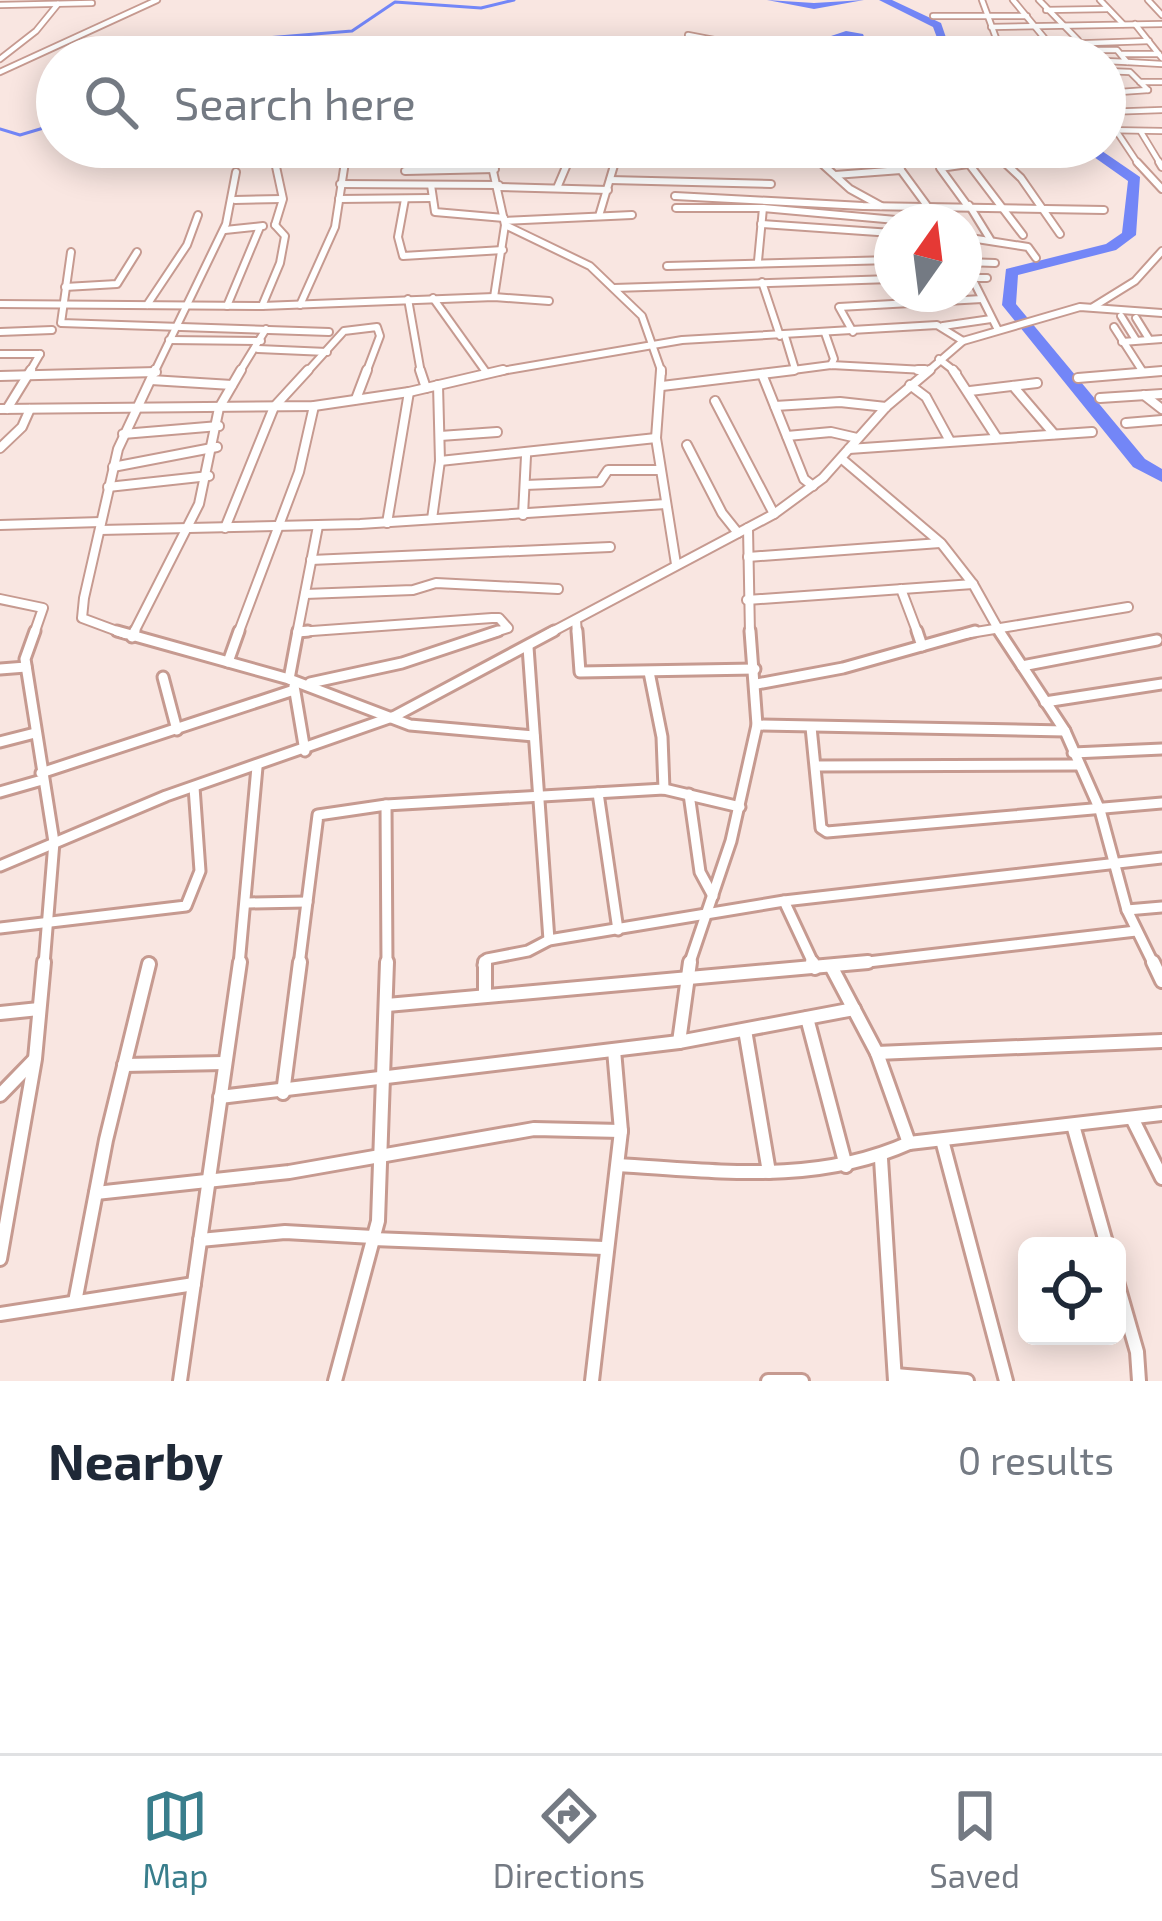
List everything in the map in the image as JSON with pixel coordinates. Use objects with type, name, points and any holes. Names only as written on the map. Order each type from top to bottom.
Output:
[{"type":"street","points":[[78,36],[157,0]]},
{"type":"street","points":[[982,0],[995,36]]},
{"type":"street","points":[[1012,0],[1044,36]]},
{"type":"street","points":[[1039,0],[1073,36]]},
{"type":"street","points":[[1060,0],[1071,9]]},
{"type":"street","points":[[1100,0],[1123,24]]},
{"type":"street","points":[[1148,0],[1162,15]]},
{"type":"street","points":[[0,5],[92,3]]},
{"type":"street","points":[[0,59],[37,31],[58,4]]},
{"type":"street","points":[[1046,10],[1107,9]]},
{"type":"street","points":[[933,16],[1052,16]]},
{"type":"street","points":[[1135,24],[1161,58]]},
{"type":"street","points":[[991,27],[1162,24]]},
{"type":"street","points":[[688,35],[692,36]]},
{"type":"street","points":[[1126,40],[1149,40]]},
{"type":"street","points":[[1126,54],[1161,58]]},
{"type":"street","points":[[0,72],[36,55]]},
{"type":"street","points":[[1127,62],[1161,58]]},
{"type":"street","points":[[1126,72],[1148,90],[1126,92]]},
{"type":"street","points":[[1141,82],[1162,82]]},
{"type":"street","points":[[1126,113],[1162,110]]},
{"type":"street","points":[[1126,131],[1162,131]]},
{"type":"street","points":[[1141,132],[1161,161]]},
{"type":"street","points":[[1126,148],[1162,189]]},
{"type":"street","points":[[275,224],[282,199],[276,168]]},
{"type":"street","points":[[300,305],[335,227],[343,168]]},
{"type":"street","points":[[557,188],[566,168]]},
{"type":"street","points":[[599,216],[610,180],[608,168]]},
{"type":"street","points":[[830,168],[878,204]]},
{"type":"street","points":[[949,168],[939,170],[967,204]]},
{"type":"street","points":[[973,168],[1023,236]]},
{"type":"street","points":[[1008,168],[1060,234]]},
{"type":"street","points":[[406,171],[495,169],[505,221],[494,297]]},
{"type":"street","points":[[444,184],[446,170]]},
{"type":"street","points":[[836,175],[901,170],[927,204]]},
{"type":"street","points":[[236,172],[235,200],[225,230],[123,434],[82,618],[132,637],[296,683],[422,728],[533,736]]},
{"type":"street","points":[[1153,181],[1162,176]]},
{"type":"street","points":[[610,180],[771,184]]},
{"type":"street","points":[[340,184],[608,190]]},
{"type":"street","points":[[431,185],[435,212],[505,221],[632,215]]},
{"type":"street","points":[[568,189],[573,217]]},
{"type":"street","points":[[675,196],[874,206]]},
{"type":"street","points":[[339,199],[431,198]]},
{"type":"street","points":[[235,200],[282,199]]},
{"type":"street","points":[[405,200],[398,237],[403,256],[503,250]]},
{"type":"street","points":[[982,206],[1104,210]]},
{"type":"street","points":[[676,208],[874,216]]},
{"type":"street","points":[[758,262],[763,208]]},
{"type":"street","points":[[147,305],[187,244],[198,215]]},
{"type":"street","points":[[505,221],[590,266],[642,316],[655,343],[662,386],[656,438],[676,564]]},
{"type":"street","points":[[225,230],[275,224]]},
{"type":"street","points":[[262,306],[285,248],[285,236],[275,224]]},
{"type":"street","points":[[761,224],[874,232]]},
{"type":"street","points":[[227,306],[260,227]]},
{"type":"street","points":[[982,227],[990,239]]},
{"type":"street","points":[[982,238],[1028,247],[1036,258]]},
{"type":"street","points":[[71,252],[61,323],[328,332]]},
{"type":"street","points":[[65,286],[112,287],[137,252]]},
{"type":"street","points":[[1093,307],[1135,281],[1162,252]]},
{"type":"street","points":[[667,266],[874,260]]},
{"type":"street","points":[[982,263],[995,263]]},
{"type":"street","points":[[982,278],[987,278]]},
{"type":"street","points":[[614,288],[874,279]]},
{"type":"street","points":[[761,282],[795,369]]},
{"type":"street","points":[[0,304],[262,306],[494,297],[549,301]]},
{"type":"street","points":[[433,298],[486,372]]},
{"type":"street","points":[[982,298],[991,319],[1003,328]]},
{"type":"street","points":[[408,299],[410,334],[426,388]]},
{"type":"street","points":[[853,332],[839,307],[874,305]]},
{"type":"street","points":[[0,866],[194,787],[395,716],[743,531],[813,487],[886,407],[964,341],[1043,316],[1093,307],[1162,313]]},
{"type":"street","points":[[1121,316],[1136,340]]},
{"type":"street","points":[[1136,318],[1149,340]]},
{"type":"street","points":[[3,409],[314,406],[655,343],[991,319]]},
{"type":"street","points":[[943,326],[964,341]]},
{"type":"street","points":[[1114,327],[1143,372]]},
{"type":"street","points":[[132,637],[189,529],[209,476],[217,447],[219,404],[266,328]]},
{"type":"street","points":[[225,528],[274,407],[349,328],[381,329],[356,399]]},
{"type":"street","points":[[0,332],[52,330]]},
{"type":"street","points":[[825,333],[834,359],[831,365]]},
{"type":"street","points":[[1122,342],[1162,339]]},
{"type":"street","points":[[170,340],[327,352]]},
{"type":"street","points":[[0,354],[40,354],[3,409]]},
{"type":"street","points":[[939,358],[959,374],[997,438]]},
{"type":"street","points":[[662,386],[831,365],[925,370]]},
{"type":"street","points":[[1078,378],[1162,370]]},
{"type":"street","points":[[762,374],[804,479],[813,487]]},
{"type":"street","points":[[0,376],[153,376],[232,385]]},
{"type":"street","points":[[970,391],[1037,383]]},
{"type":"street","points":[[432,519],[440,460],[438,385]]},
{"type":"street","points":[[910,385],[926,398],[950,441]]},
{"type":"street","points":[[1013,386],[1054,434]]},
{"type":"street","points":[[387,523],[409,392]]},
{"type":"street","points":[[1100,398],[1162,394]]},
{"type":"street","points":[[1144,395],[1162,409]]},
{"type":"street","points":[[715,401],[773,514]]},
{"type":"street","points":[[775,406],[840,402],[886,407]]},
{"type":"street","points":[[229,662],[299,472],[314,406]]},
{"type":"street","points":[[0,448],[22,427],[29,409]]},
{"type":"street","points":[[1126,423],[1162,420]]},
{"type":"street","points":[[123,434],[219,426]]},
{"type":"street","points":[[440,436],[497,432]]},
{"type":"street","points":[[787,436],[831,432],[857,438]]},
{"type":"street","points":[[845,454],[950,441],[1093,433]]},
{"type":"street","points":[[440,460],[526,456],[656,438]]},
{"type":"street","points":[[679,1042],[684,980],[740,807],[757,725],[743,531],[718,512],[698,459],[687,445]]},
{"type":"street","points":[[113,467],[217,447]]},
{"type":"street","points":[[845,454],[941,543],[973,584],[996,628],[1065,731],[1100,810],[1127,910],[1161,979]]},
{"type":"street","points":[[523,515],[526,456]]},
{"type":"street","points":[[525,485],[600,482],[608,470],[661,470]]},
{"type":"street","points":[[108,487],[209,476]]},
{"type":"street","points":[[0,525],[318,526],[666,504]]},
{"type":"street","points":[[305,751],[296,683],[298,632],[318,526]]},
{"type":"street","points":[[748,557],[941,543]]},
{"type":"street","points":[[311,560],[610,547]]},
{"type":"street","points":[[305,594],[412,590],[436,583],[558,589]]},
{"type":"street","points":[[747,600],[973,584]]},
{"type":"street","points":[[901,589],[922,646]]},
{"type":"street","points":[[0,599],[43,608],[26,667],[54,842],[35,1059],[0,1259]]},
{"type":"street","points":[[757,684],[996,628],[1127,607]]},
{"type":"street","points":[[0,792],[296,683],[402,663],[508,628],[499,618],[492,618],[298,632]]},
{"type":"street","points":[[575,620],[580,672],[755,669]]},
{"type":"street","points":[[1022,666],[1157,640]]},
{"type":"street","points":[[528,647],[549,940]]},
{"type":"street","points":[[0,669],[26,667]]},
{"type":"street","points":[[649,672],[662,737],[664,789]]},
{"type":"street","points":[[163,677],[177,730]]},
{"type":"street","points":[[1046,702],[1162,684]]},
{"type":"street","points":[[757,725],[1065,731]]},
{"type":"street","points":[[811,727],[821,828],[826,832],[1162,802]]},
{"type":"street","points":[[0,742],[35,733]]},
{"type":"street","points":[[816,766],[1075,759],[1162,749]]},
{"type":"street","points":[[180,1381],[248,903],[257,767]]},
{"type":"street","points":[[0,928],[171,910],[189,903],[200,871],[194,787]]},
{"type":"street","points":[[283,1093],[318,815],[386,805],[664,789],[740,807]]},
{"type":"street","points":[[598,793],[618,930]]},
{"type":"street","points":[[689,794],[698,859],[712,896]]},
{"type":"street","points":[[335,1381],[373,1238],[381,1155],[387,1005],[386,805]]},
{"type":"street","points":[[485,995],[482,966],[487,959],[528,951],[549,940],[784,901],[1162,858]]},
{"type":"street","points":[[784,901],[815,968]]},
{"type":"street","points":[[248,903],[307,902]]},
{"type":"street","points":[[1127,910],[1162,907]]},
{"type":"street","points":[[387,1005],[815,968],[1136,931]]},
{"type":"street","points":[[76,1302],[149,964]]},
{"type":"street","points":[[831,966],[877,1053],[910,1143]]},
{"type":"street","points":[[0,1013],[39,1009]]},
{"type":"street","points":[[220,1097],[679,1042],[854,1009]]},
{"type":"street","points":[[807,1018],[846,1166]]},
{"type":"street","points":[[745,1030],[769,1172]]},
{"type":"street","points":[[877,1053],[1162,1041]]},
{"type":"street","points":[[592,1381],[621,1131],[614,1051]]},
{"type":"street","points":[[0,1095],[35,1059]]},
{"type":"street","points":[[124,1065],[224,1063]]},
{"type":"street","points":[[0,1078],[16,1078]]},
{"type":"street","points":[[618,1166],[769,1172],[846,1166],[881,1159],[910,1143],[1162,1114]]},
{"type":"street","points":[[1133,1120],[1162,1178]]},
{"type":"street","points":[[1073,1125],[1104,1237]]},
{"type":"street","points":[[96,1193],[208,1183],[534,1129],[621,1131]]},
{"type":"street","points":[[942,1140],[1006,1381]]},
{"type":"street","points":[[881,1159],[895,1378],[967,1381]]},
{"type":"street","points":[[200,1240],[285,1232],[604,1248]]},
{"type":"street","points":[[0,1314],[194,1284]]},
{"type":"street","points":[[1126,1314],[1137,1352],[1138,1381]]},
{"type":"street","points":[[768,1381],[802,1381]]},
{"type":"waterway","points":[[291,36],[352,31],[395,2],[481,8],[514,0]]},
{"type":"waterway","points":[[772,0],[814,6],[859,0]]},
{"type":"waterway","points":[[884,0],[937,25],[941,36]]},
{"type":"waterway","points":[[839,36],[859,36]]},
{"type":"waterway","points":[[0,129],[20,135],[36,130]]},
{"type":"waterway","points":[[1118,168],[1135,180],[1129,235],[1111,247],[1011,272],[1009,305],[1139,463],[1162,477]]}]
